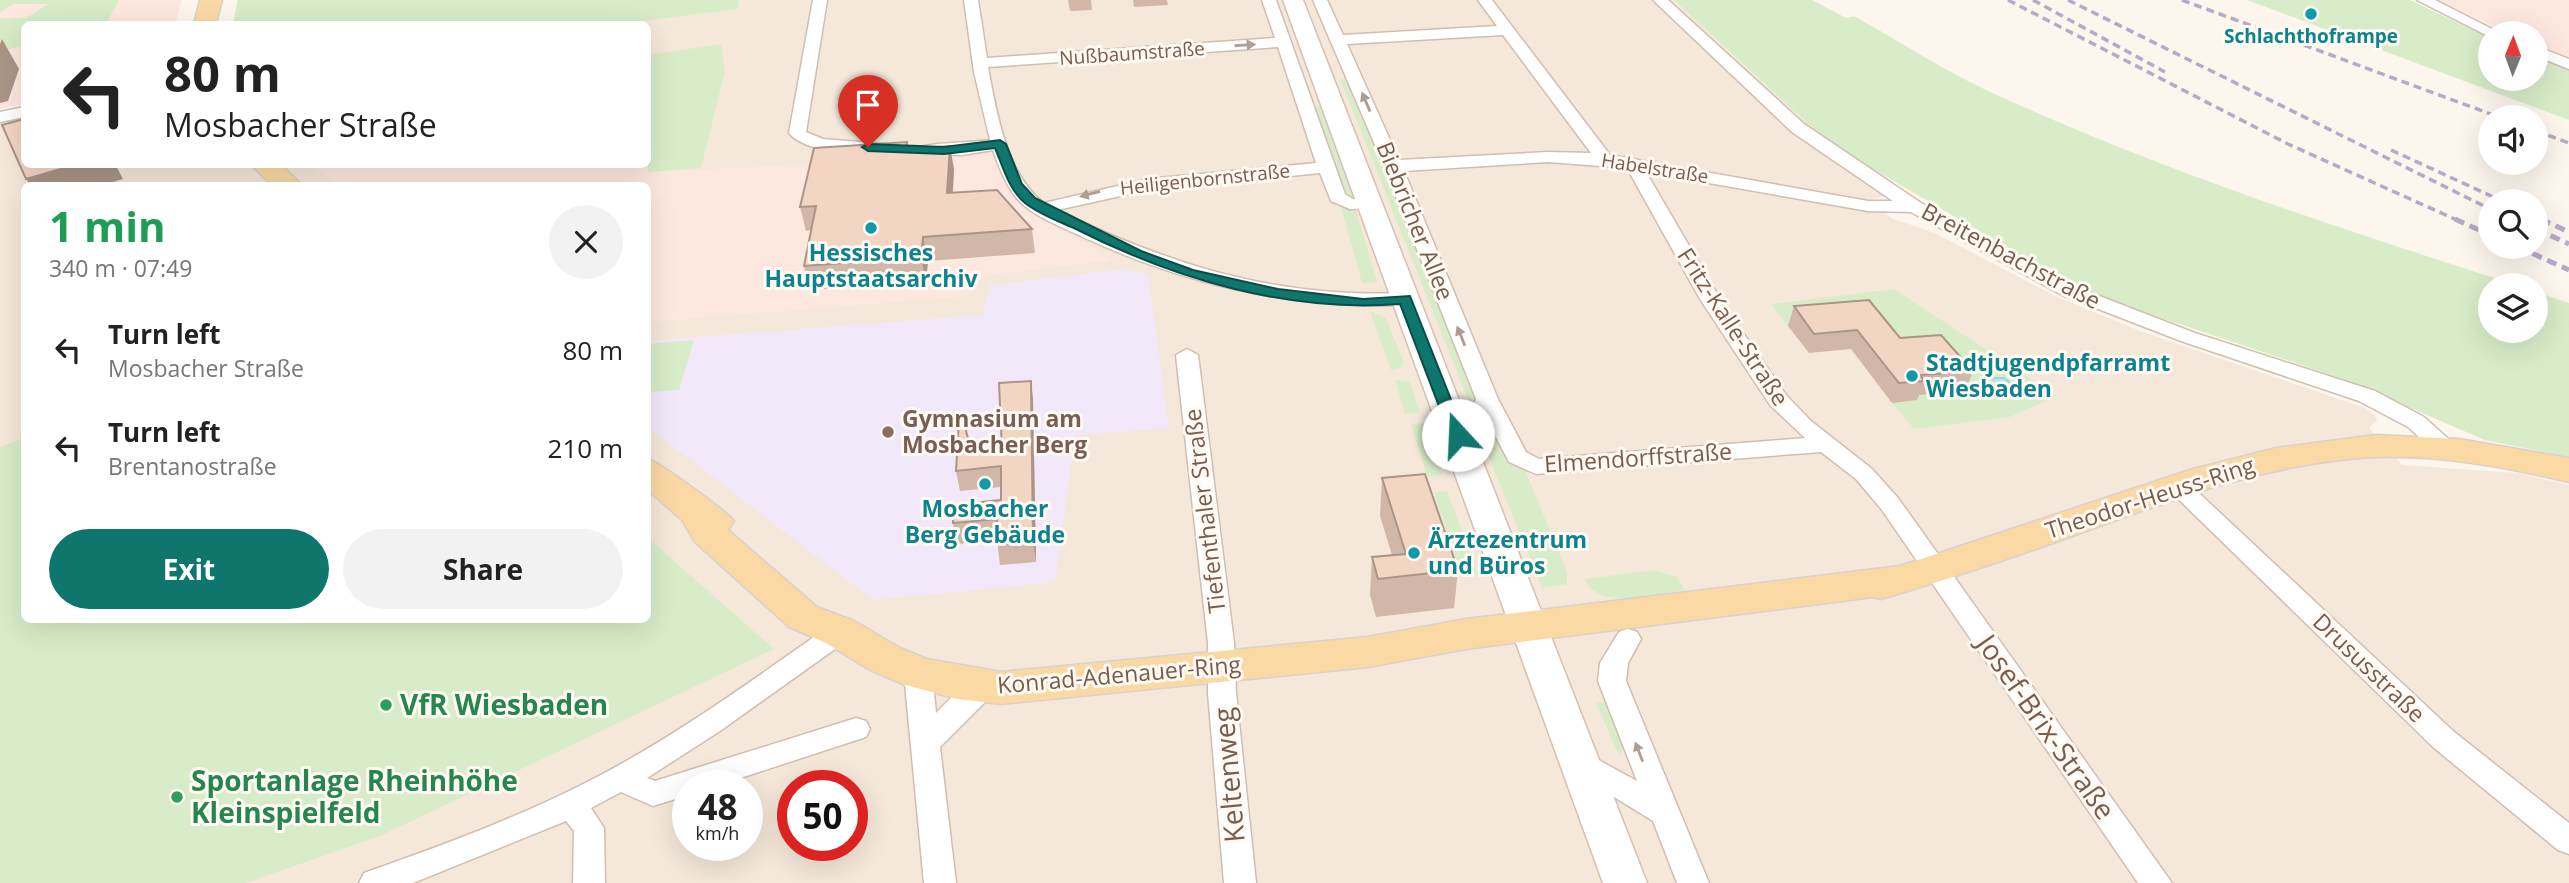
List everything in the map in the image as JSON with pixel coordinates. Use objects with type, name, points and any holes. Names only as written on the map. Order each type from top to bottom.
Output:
[{"type":"main road","points":[[208,21],[211,0]]},
{"type":"main road","name":"Biebricher Allee","points":[[1293,0],[1372,204],[1405,299],[1625,883]]},
{"type":"main road","points":[[268,168],[285,182]]},
{"type":"main road","name":"Theodor-Heuss-Ring","points":[[1533,639],[1628,639],[1754,617],[1847,596],[1920,574],[2177,485],[2254,463],[2321,452],[2382,446],[2446,449],[2569,470]]},
{"type":"main road","name":"Konrad-Adenauer-Ring","points":[[651,474],[696,512],[708,533],[796,611],[840,632],[885,659],[918,673],[986,687],[1056,684],[1368,652],[1472,654],[1533,639]]},
{"type":"main road","name":"Theodor-Heuss-Ring","points":[[1533,639],[1920,574]]},
{"type":"street","points":[[820,0],[797,133],[806,141],[900,149],[953,150],[1000,144]]},
{"type":"street","points":[[971,0],[981,63],[1000,144],[1016,185],[1042,209],[1136,254],[1221,281],[1278,293],[1363,303],[1405,299]]},
{"type":"street","name":"Biebricher Allee","points":[[1269,0],[1337,197],[1350,204],[1372,204]]},
{"type":"street","name":"Biebricher Allee","points":[[1320,0],[1393,166],[1486,399]]},
{"type":"street","points":[[1485,0],[1604,159]]},
{"type":"street","name":"Breitenbachstraße","points":[[1660,0],[1798,128],[1864,176],[1915,206],[2069,291],[2176,333],[2376,401],[2416,422],[2446,449]]},
{"type":"street","points":[[2424,0],[2478,26]]},
{"type":"street","points":[[1339,40],[1508,30]]},
{"type":"street","name":"Nußbaumstraße","points":[[981,63],[1283,42]]},
{"type":"street","points":[[2548,56],[2569,64]]},
{"type":"street","points":[[0,117],[21,113]]},
{"type":"street","name":"Habelstraße","points":[[1393,166],[1548,157],[1604,159],[1868,206],[1915,206]]},
{"type":"street","name":"Fritz-Kalle-Straße","points":[[1632,162],[1710,299],[1767,384],[1790,415],[1877,488],[1920,574]]},
{"type":"street","name":"Heiligenbornstraße","points":[[1042,209],[1087,195],[1139,184],[1328,167]]},
{"type":"street","name":"Tiefenthaler Straße","points":[[1187,355],[1221,643],[1220,667]]},
{"type":"street","points":[[1458,435],[1478,420],[1486,399]]},
{"type":"street","name":"Elmendorffstraße","points":[[1486,399],[1517,457],[1536,467],[1826,444]]},
{"type":"street","name":"Drususstraße","points":[[2177,485],[2443,739],[2569,841]]},
{"type":"street","name":"Josef-Brix-Straße","points":[[1920,574],[2156,883]]},
{"type":"street","points":[[375,883],[493,839],[572,805],[708,723],[840,632]]},
{"type":"street","points":[[1628,639],[1614,663],[1612,681],[1662,813],[1693,883]]},
{"type":"street","name":"Keltenweg","points":[[1220,667],[1240,883]]},
{"type":"street","points":[[918,673],[940,883]]},
{"type":"street","points":[[925,744],[950,717],[986,687]]},
{"type":"street","points":[[620,778],[653,794],[856,729]]},
{"type":"street","points":[[1579,762],[1650,802],[1662,813]]},
{"type":"street","points":[[572,805],[589,828],[589,883]]},
{"type":"shaded area","points":[[0,0],[182,0],[176,21],[21,21],[21,105],[0,109]]},
{"type":"shaded area","points":[[237,0],[1674,0],[1808,124],[1864,166],[1905,191],[1871,200],[1891,218],[1935,233],[2053,295],[2140,331],[2365,408],[2375,415],[2377,421],[2369,428],[2402,465],[2518,473],[2569,485],[2569,883],[0,883],[0,124],[21,120],[21,168],[651,168],[651,21],[234,21]]},
{"type":"shaded area","points":[[2437,0],[2569,0],[2569,58],[2548,49],[2548,21],[2483,21]]},
{"type":"shaded area","points":[[994,154],[1019,204],[1113,260],[982,276],[969,296],[651,322],[651,182],[334,182],[315,168],[645,168],[646,173]]},
{"type":"shaded area","name":"Gymnasium am Mosbacher Berg","points":[[1125,269],[1148,275],[1169,428],[1075,435],[1055,582],[873,600],[651,429],[651,341],[983,315],[990,285]]},
{"type":"green space","points":[[0,0],[119,0],[108,21],[21,21],[21,47],[0,51],[0,18],[26,18],[48,4],[13,4],[0,12]]},
{"type":"green space","points":[[238,0],[739,0],[737,9],[644,21],[234,21]]},
{"type":"green space","points":[[1674,0],[1812,0],[1846,18],[1854,16],[1984,89],[2114,145],[2314,219],[2479,273],[2478,343],[2548,343],[2548,296],[2569,303],[2569,457],[2485,440],[2343,379],[2105,299],[2053,274],[1849,155],[1808,124]]},
{"type":"green space","points":[[2247,0],[2410,0],[2478,32],[2478,86]]},
{"type":"green space","points":[[721,44],[725,71],[701,168],[648,172],[648,168],[651,168],[651,55]]},
{"type":"green space","points":[[2548,62],[2569,70],[2569,120],[2548,112],[2548,105],[2529,105],[2491,91],[2548,91]]},
{"type":"green space","points":[[1340,79],[1351,79],[1478,398],[1473,412]]},
{"type":"green space","points":[[1312,106],[1320,106],[1355,202],[1342,197]]},
{"type":"green space","points":[[1341,207],[1356,211],[1377,282],[1362,283]]},
{"type":"green space","points":[[1894,289],[2057,396],[2010,417],[1914,429],[1892,403],[1894,358],[1863,320],[1788,326],[1771,304]]},
{"type":"green space","points":[[1370,311],[1386,318],[1404,363],[1401,368],[1391,370]]},
{"type":"green space","points":[[694,340],[679,390],[651,392],[651,344]]},
{"type":"green space","points":[[1395,380],[1410,382],[1420,413],[1405,414]]},
{"type":"green space","points":[[1490,420],[1525,470],[1567,572],[1567,584],[1542,588],[1481,438]]},
{"type":"green space","points":[[1425,423],[1442,475],[1427,476],[1411,424]]},
{"type":"green space","points":[[21,439],[21,623],[651,623],[651,541],[774,649],[382,835],[246,883],[0,883],[0,447]]},
{"type":"green space","points":[[1447,491],[1478,576],[1458,564],[1434,492]]},
{"type":"green space","points":[[1655,570],[1677,577],[1685,590],[1645,597],[1616,598],[1592,589],[1584,579]]},
{"type":"green space","points":[[1608,702],[1625,746],[1619,755],[1596,703]]},
{"type":"water","points":[[1986,378],[2004,378],[2021,391],[2001,398],[1983,389]]},
{"type":"building","points":[[21,120],[21,168],[2,125]]},
{"type":"building","name":"Hessisches Hauptstaatsarchiv","points":[[907,142],[906,149],[950,146],[947,193],[997,190],[1032,229],[923,237],[921,257],[804,266],[816,206],[800,207],[814,148]]},
{"type":"building","points":[[21,168],[64,168],[26,179]]},
{"type":"building","points":[[1869,300],[1900,338],[1941,335],[1973,371],[1920,375],[1924,381],[1899,383],[1857,330],[1814,334],[1794,306]]},
{"type":"building","points":[[1031,381],[1033,541],[996,545],[997,519],[953,523],[954,505],[1001,500],[1001,466],[956,471],[959,421],[963,420],[972,453],[1002,450],[999,383]]},
{"type":"building","points":[[1425,474],[1458,570],[1378,579],[1372,557],[1406,554],[1382,478]]},
{"type":"railway","points":[[2008,0],[2288,144],[2459,221]]},
{"type":"railway","points":[[2033,0],[2165,72]]},
{"type":"railway","points":[[2068,0],[2478,203]]},
{"type":"railway","points":[[2182,0],[2478,109]]},
{"type":"railway","points":[[2548,135],[2569,143]]},
{"type":"railway","points":[[2391,150],[2478,190]]},
{"type":"railway","points":[[2455,219],[2478,230]]},
{"type":"railway","points":[[2548,222],[2569,232]]},
{"type":"railway","points":[[2548,234],[2569,244]]},
{"type":"railway","points":[[2545,259],[2569,270]]},
{"type":"place","name":"Schlachthoframpe","points":[[2311,14]]},
{"type":"place","name":"Hessisches Hauptstaatsarchiv","points":[[871,228]]},
{"type":"place","name":"Stadtjugendpfarramt Wiesbaden","points":[[1912,376]]},
{"type":"place","name":"Gymnasium am Mosbacher Berg","points":[[888,432]]},
{"type":"place","name":"Mosbacher Berg Gebäude","points":[[985,484]]},
{"type":"place","name":"Ärztezentrum und Büros","points":[[1414,553]]},
{"type":"place","name":"VfR Wiesbaden","points":[[386,705]]},
{"type":"place","name":"Sportanlage Rheinhöhe Kleinspielfeld","points":[[177,797]]},
{"type":"route","points":[[868,147],[944,151],[1000,144],[1016,185],[1030,201],[1136,254],[1189,273],[1278,293],[1363,303],[1405,299],[1458,435]]}]
